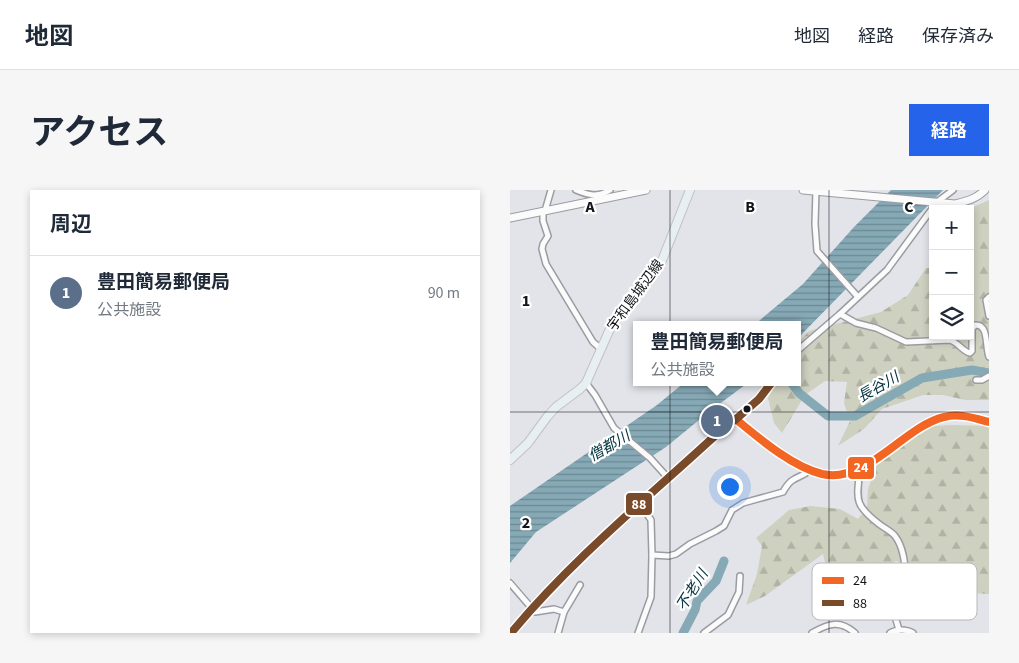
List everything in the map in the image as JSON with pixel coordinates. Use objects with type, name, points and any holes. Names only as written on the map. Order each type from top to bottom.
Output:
[{"type":"main road","points":[[510,218],[646,190]]},
{"type":"main road","name":"宇和島城辺線","points":[[510,460],[528,443],[556,407],[580,389],[586,382],[618,315],[661,262],[690,190]]},
{"type":"main road","points":[[803,190],[955,204],[970,201],[985,190]]},
{"type":"street","points":[[551,190],[542,221],[548,236],[542,250],[546,264],[593,342],[601,349]]},
{"type":"street","points":[[576,190],[590,195],[598,195],[610,190]]},
{"type":"street","points":[[801,348],[887,270],[937,202],[953,190]]},
{"type":"street","points":[[816,191],[815,224],[817,252],[858,296]]},
{"type":"street","points":[[989,297],[986,300],[986,307],[989,316]]},
{"type":"street","points":[[840,314],[906,342],[950,340],[956,342],[966,352],[970,353],[972,351],[972,329],[975,325],[980,325],[983,326],[985,331],[986,349],[989,357]]},
{"type":"street","points":[[976,380],[982,380],[989,376]]},
{"type":"street","points":[[586,382],[614,428],[650,458],[668,478]]},
{"type":"street","points":[[511,633],[531,609],[638,505],[730,422],[760,399],[769,386]]},
{"type":"street","points":[[735,420],[770,447],[810,470],[832,475],[860,468],[918,429],[936,420],[957,415],[989,422]]},
{"type":"street","points":[[860,468],[857,492],[858,503],[868,516],[894,535],[905,563]]},
{"type":"street","points":[[652,555],[669,556],[676,554],[690,544],[724,526],[732,510],[736,507],[743,503],[783,492],[795,477],[810,470]]},
{"type":"street","points":[[638,505],[651,520],[652,555],[650,597],[638,633]]},
{"type":"street","points":[[704,633],[728,615],[739,592],[740,576]]},
{"type":"street","points":[[510,583],[535,612],[554,610],[564,612]]},
{"type":"street","points":[[558,633],[564,612],[580,586]]},
{"type":"street","points":[[896,620],[899,630]]},
{"type":"street","points":[[812,633],[829,625],[836,624],[847,626],[855,633]]},
{"type":"street","points":[[890,633],[899,630],[908,630],[913,633]]},
{"type":"green space","points":[[989,200],[989,400],[965,400],[943,395],[923,395],[882,409],[864,429],[838,446],[850,421],[844,403],[847,382],[825,381],[805,395],[782,433],[774,423],[768,398],[775,386],[801,386],[801,340],[809,331],[881,312],[908,295],[926,268],[929,268],[929,340],[974,340],[974,207]]},
{"type":"green space","points":[[933,426],[989,426],[989,594],[977,593],[977,563],[902,563],[896,561],[893,563],[825,563],[823,554],[765,596],[746,605],[757,574],[762,546],[756,538],[789,510],[811,506],[840,509],[858,519],[867,508],[868,489],[876,466]]},
{"type":"water","points":[[891,190],[943,190],[801,335],[801,321],[759,321],[803,284],[854,227]]},
{"type":"water","name":"僧都川","points":[[680,386],[744,386],[666,447],[536,532],[510,563],[510,506],[657,405]]},
{"type":"waterway","name":"長谷川","points":[[794,386],[799,393],[828,416],[855,416],[922,378],[972,370],[989,373]]},
{"type":"waterway","name":"不老川","points":[[683,633],[695,610],[697,601],[716,581],[724,561]]},
{"type":"transit line","name":"88","points":[[511,633],[536,604],[589,550],[730,422],[735,420],[759,399],[769,386]]},
{"type":"transit line","name":"24","points":[[735,420],[778,452],[800,465],[822,474],[839,475],[855,471],[870,463],[914,432],[944,417],[961,416],[989,422]]},
{"type":"place","name":"豊田簡易郵便局","points":[[717,421]]}]
